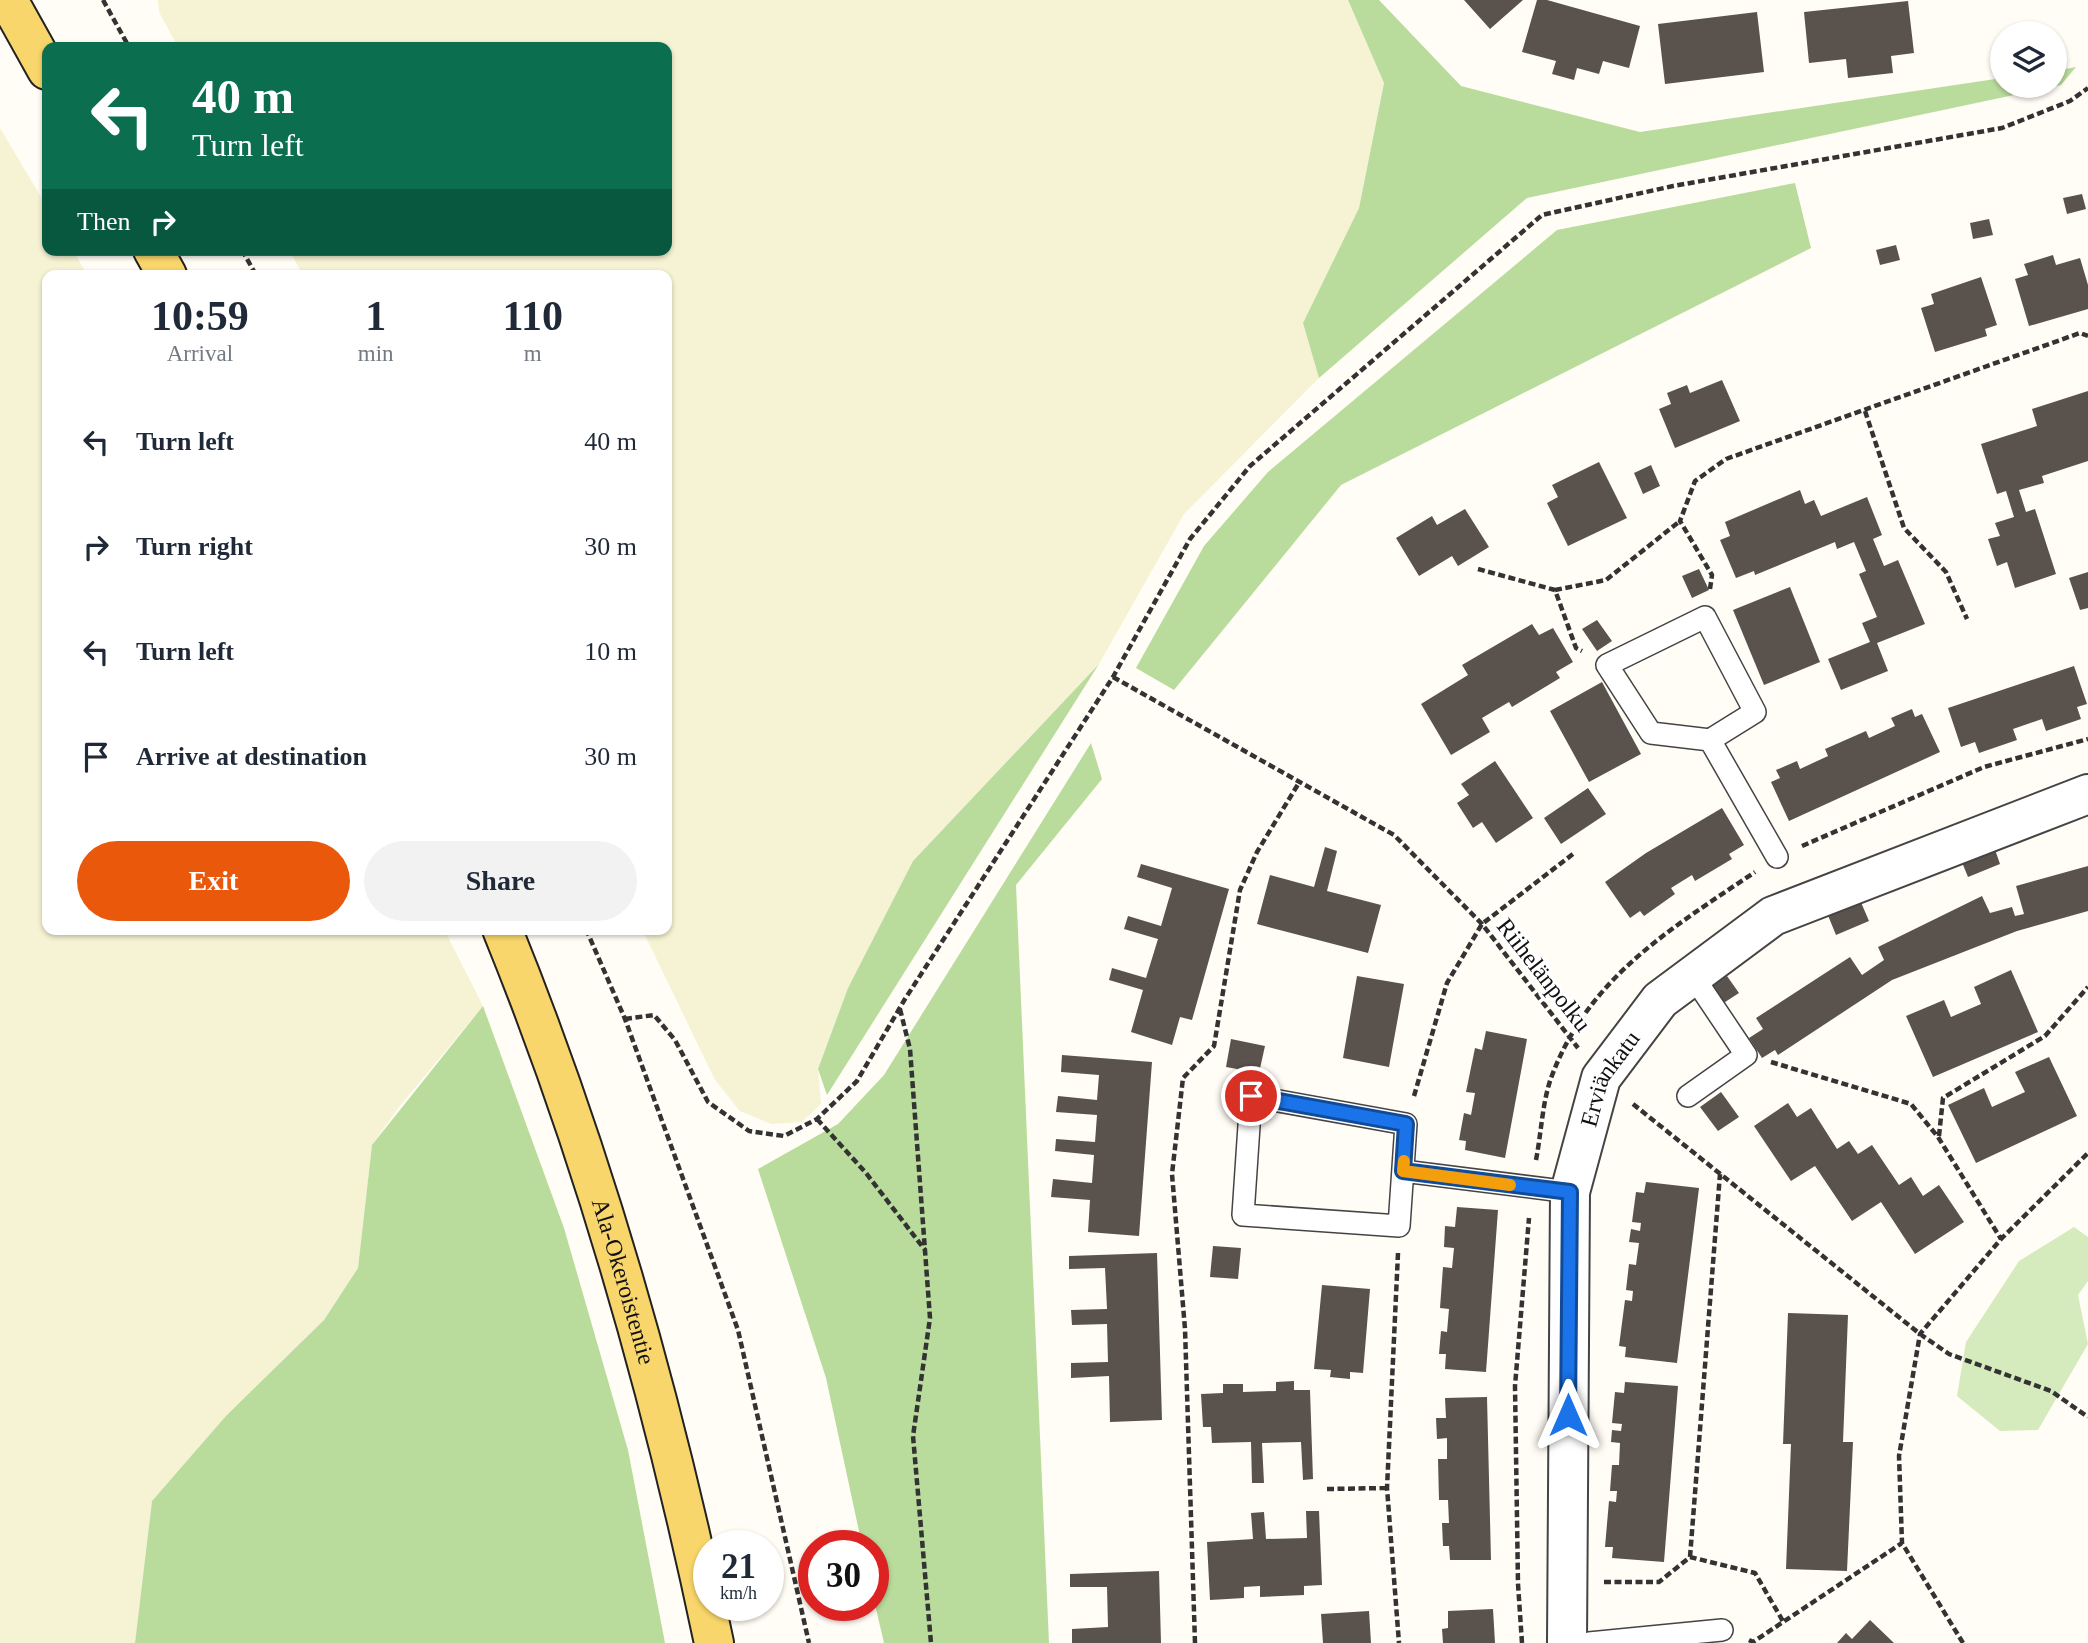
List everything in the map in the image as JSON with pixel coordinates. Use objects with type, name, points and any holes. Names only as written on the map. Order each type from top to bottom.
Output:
[{"type":"main road","points":[[8,0],[42,61]]},
{"type":"main road","name":"Ala-Okeroistentie","points":[[504,935],[558,1076],[611,1235],[661,1414],[714,1643]]},
{"type":"street","name":"Erviänkatu","points":[[1567,1643],[1570,1192],[1601,1078],[1660,1000],[1773,916],[2088,794]]},
{"type":"lane","points":[[1705,617],[1755,712],[1710,740],[1651,733],[1607,665],[1705,617]]},
{"type":"lane","points":[[1710,740],[1777,857]]},
{"type":"lane","points":[[1688,1096],[1746,1055],[1693,976]]},
{"type":"lane","points":[[1251,1096],[1406,1124],[1403,1171],[1399,1226],[1243,1214],[1251,1096]]},
{"type":"lane","points":[[1403,1171],[1570,1192]]},
{"type":"lane","points":[[1589,1643],[1722,1630]]},
{"type":"path","points":[[103,0],[127,42]]},
{"type":"path","points":[[625,1018],[654,1015],[675,1040],[708,1102],[749,1131],[784,1136],[817,1119],[857,1081],[899,1008],[1113,677],[1190,539],[1250,466],[1542,215],[1673,186],[2002,128],[2070,101],[2088,88]]},
{"type":"path","points":[[1478,569],[1555,590],[1606,580],[1680,521],[1695,481],[1726,459],[2080,333],[2088,336]]},
{"type":"path","points":[[1865,411],[1904,528],[1946,572],[1966,619]]},
{"type":"path","points":[[1680,521],[1712,575],[1705,617]]},
{"type":"path","points":[[1555,590],[1577,648],[1607,665]]},
{"type":"path","name":"Riihelänpolku","points":[[1113,677],[1394,835],[1482,924],[1601,1078],[1920,1334],[1949,1354],[2051,1391],[2088,1417]]},
{"type":"path","points":[[1195,1643],[1185,1329],[1172,1174],[1183,1077],[1214,1046],[1240,890],[1257,852],[1300,781]]},
{"type":"path","points":[[1406,1124],[1447,983],[1482,924],[1573,855]]},
{"type":"path","points":[[589,935],[625,1018],[738,1330],[809,1643]]},
{"type":"path","points":[[1938,1137],[1943,1098],[2045,1036],[2088,986]]},
{"type":"path","points":[[899,1008],[910,1049],[930,1318],[913,1436],[931,1643]]},
{"type":"path","points":[[1746,1055],[1816,1073],[1911,1104],[1938,1137],[2001,1238]]},
{"type":"path","points":[[817,1119],[866,1173],[925,1250]]},
{"type":"path","points":[[1963,1643],[1902,1543],[1899,1456],[1920,1334],[2001,1238],[2088,1153]]},
{"type":"path","points":[[1567,1583],[1659,1582],[1690,1557],[1720,1174]]},
{"type":"path","points":[[1399,1226],[1387,1488],[1399,1643]]},
{"type":"path","points":[[1327,1489],[1387,1488]]},
{"type":"path","points":[[1722,1630],[1754,1642],[1902,1543]]},
{"type":"path","points":[[1690,1557],[1755,1573],[1784,1623]]},
{"type":"shaded area","points":[[158,0],[1348,0],[1384,83],[1359,208],[1303,323],[1319,378],[1184,514],[1099,664],[913,861],[848,988],[818,1069],[821,1104],[802,1122],[771,1124],[740,1111],[715,1080],[645,935],[672,935],[672,270],[300,270],[292,256],[672,256],[672,42],[175,42],[159,12]]},
{"type":"shaded area","points":[[0,128],[42,199],[42,256],[76,256],[84,270],[42,270],[42,935],[447,935],[483,1006],[399,1107],[372,1145],[358,1268],[324,1320],[227,1416],[152,1501],[135,1643],[0,1643]]},
{"type":"green space","points":[[1348,0],[1379,0],[1461,86],[1640,132],[1990,80],[1990,98],[2000,98],[1527,198],[1319,378],[1303,323],[1359,208],[1384,83]]},
{"type":"green space","points":[[2076,67],[2067,78],[2067,69]]},
{"type":"green space","points":[[1795,183],[1811,248],[1341,485],[1174,690],[1136,668],[1204,546],[1268,472],[1557,230]]},
{"type":"green space","points":[[1099,664],[827,1095],[818,1069],[848,988],[913,861]]},
{"type":"green space","points":[[1091,743],[1102,779],[1016,885],[1049,1643],[884,1643],[879,1621],[889,1621],[889,1530],[859,1530],[826,1378],[758,1169],[838,1124],[884,1075]]},
{"type":"green space","points":[[483,1006],[564,1228],[628,1450],[665,1643],[135,1643],[152,1501],[226,1416],[324,1320],[358,1268],[372,1145]]},
{"type":"green space","points":[[2074,1227],[2088,1237],[2088,1281],[2078,1295],[2088,1344],[2038,1430],[2000,1431],[1957,1396],[1966,1342],[2019,1261]]},
{"type":"building","points":[[1464,0],[1523,0],[1490,29]]},
{"type":"building","points":[[1537,0],[1547,0],[1640,26],[1629,68],[1603,61],[1599,74],[1577,68],[1574,80],[1552,74],[1556,61],[1522,52]]},
{"type":"building","points":[[1908,1],[1914,53],[1891,56],[1893,73],[1848,78],[1846,59],[1809,63],[1804,12]]},
{"type":"building","points":[[1757,12],[1764,72],[1665,84],[1658,24]]},
{"type":"building","points":[[2082,194],[2086,209],[2067,214],[2063,198]]},
{"type":"building","points":[[1989,219],[1993,235],[1973,239],[1970,223]]},
{"type":"building","points":[[1896,245],[1900,260],[1880,265],[1876,250]]},
{"type":"building","points":[[2053,255],[2056,265],[2080,258],[2088,285],[2088,309],[2029,326],[2015,279],[2028,275],[2024,264]]},
{"type":"building","points":[[1981,277],[1997,325],[1985,329],[1987,336],[1935,352],[1921,308],[1934,304],[1931,294]]},
{"type":"building","points":[[1722,380],[1740,421],[1675,448],[1659,409],[1671,404],[1667,393],[1687,385],[1690,393]]},
{"type":"building","points":[[2088,391],[2088,461],[2042,476],[2044,483],[2019,490],[2026,512],[2035,509],[2056,574],[2015,588],[2007,562],[1997,566],[1988,539],[2000,536],[1995,523],[2014,517],[2006,491],[1997,494],[1981,444],[2037,426],[2032,409]]},
{"type":"building","points":[[1599,462],[1627,518],[1568,546],[1547,503],[1558,497],[1552,485]]},
{"type":"building","points":[[1651,465],[1660,486],[1643,494],[1634,473]]},
{"type":"building","points":[[1800,490],[1805,504],[1814,500],[1821,516],[1867,497],[1882,535],[1873,539],[1884,566],[1898,560],[1925,624],[1877,643],[1888,671],[1841,690],[1828,659],[1870,642],[1862,623],[1877,617],[1859,574],[1866,571],[1854,542],[1837,549],[1835,542],[1755,575],[1754,571],[1736,578],[1720,540],[1730,536],[1725,522]]},
{"type":"building","points":[[1465,509],[1489,547],[1458,566],[1452,556],[1419,576],[1396,538],[1432,516],[1437,525]]},
{"type":"building","points":[[1699,569],[1709,590],[1692,598],[1682,576]]},
{"type":"building","points":[[2088,572],[2088,608],[2080,610],[2069,578]]},
{"type":"building","points":[[1790,587],[1820,662],[1764,685],[1733,610]]},
{"type":"building","points":[[1597,620],[1612,641],[1597,651],[1582,629]]},
{"type":"building","points":[[1532,624],[1539,635],[1553,628],[1573,662],[1556,672],[1560,678],[1512,707],[1509,702],[1482,718],[1490,732],[1451,755],[1421,704],[1468,675],[1462,665]]},
{"type":"building","points":[[2074,666],[2087,704],[2077,707],[2081,719],[2046,731],[2042,719],[2013,729],[2017,740],[1979,753],[1975,742],[1961,747],[1948,708]]},
{"type":"building","points":[[1602,682],[1641,754],[1589,782],[1550,711]]},
{"type":"building","points":[[1912,709],[1915,717],[1922,714],[1940,752],[1789,821],[1771,782],[1780,778],[1776,770],[1797,761],[1800,769],[1828,756],[1825,749],[1866,731],[1869,738],[1895,726],[1891,718]]},
{"type":"building","points":[[1495,761],[1533,818],[1496,843],[1482,822],[1473,828],[1457,803],[1469,795],[1461,784]]},
{"type":"building","points":[[1588,788],[1606,814],[1561,844],[1544,818]]},
{"type":"building","points":[[1722,808],[1744,845],[1729,854],[1732,859],[1695,881],[1692,875],[1671,888],[1675,894],[1644,916],[1640,911],[1630,918],[1605,882],[1646,853]]},
{"type":"building","points":[[1992,841],[2000,864],[1968,877],[1959,855]]},
{"type":"building","points":[[1325,847],[1337,851],[1327,891],[1381,905],[1368,953],[1257,924],[1270,875],[1314,887]]},
{"type":"building","points":[[1141,864],[1229,889],[1192,1020],[1180,1017],[1172,1045],[1131,1032],[1143,990],[1109,980],[1112,968],[1146,978],[1158,939],[1124,929],[1128,916],[1161,926],[1172,888],[1137,877]]},
{"type":"building","points":[[2088,866],[2088,911],[2017,931],[1892,980],[1778,1055],[1775,1050],[1762,1058],[1749,1038],[1763,1029],[1756,1018],[1850,957],[1862,975],[1884,960],[1878,947],[1982,896],[1990,913],[2012,907],[2015,916],[2024,914],[2016,886]]},
{"type":"building","points":[[1860,900],[1869,921],[1836,935],[1827,913]]},
{"type":"building","points":[[2011,970],[2038,1032],[1933,1077],[1906,1016],[1944,1000],[1951,1017],[1981,1004],[1974,987]]},
{"type":"building","points":[[1357,976],[1404,984],[1389,1067],[1343,1058]]},
{"type":"building","points":[[1727,976],[1739,993],[1722,1004],[1711,987]]},
{"type":"building","points":[[1486,1031],[1527,1039],[1505,1158],[1465,1150],[1466,1141],[1459,1140],[1464,1113],[1471,1115],[1475,1093],[1466,1092],[1475,1048],[1482,1050]]},
{"type":"building","points":[[1231,1039],[1265,1046],[1259,1073],[1226,1067]]},
{"type":"building","points":[[1062,1055],[1152,1062],[1139,1236],[1088,1232],[1090,1200],[1051,1197],[1053,1179],[1092,1183],[1094,1155],[1055,1151],[1056,1139],[1095,1142],[1097,1115],[1056,1112],[1058,1096],[1097,1100],[1099,1075],[1061,1072]]},
{"type":"building","points":[[2049,1057],[2077,1116],[1976,1163],[1948,1105],[1984,1088],[1992,1107],[2025,1092],[2015,1072]]},
{"type":"building","points":[[1721,1092],[1739,1117],[1718,1131],[1700,1107]]},
{"type":"building","points":[[1788,1103],[1797,1117],[1811,1108],[1837,1149],[1849,1141],[1858,1154],[1872,1145],[1899,1185],[1911,1177],[1923,1196],[1939,1185],[1964,1222],[1915,1254],[1881,1202],[1852,1221],[1815,1166],[1791,1181],[1754,1126]]},
{"type":"building","points":[[1646,1182],[1699,1188],[1677,1363],[1625,1357],[1626,1347],[1619,1346],[1625,1300],[1632,1301],[1633,1291],[1626,1290],[1629,1264],[1636,1265],[1639,1243],[1629,1242],[1631,1229],[1640,1231],[1641,1223],[1632,1222],[1636,1192],[1644,1193]]},
{"type":"building","points":[[1457,1207],[1498,1210],[1486,1372],[1445,1369],[1446,1354],[1439,1354],[1441,1331],[1447,1332],[1449,1309],[1440,1308],[1443,1267],[1452,1268],[1454,1248],[1444,1247],[1445,1226],[1455,1227]]},
{"type":"building","points":[[1213,1246],[1241,1248],[1238,1279],[1210,1277]]},
{"type":"building","points":[[1157,1253],[1162,1420],[1110,1422],[1109,1376],[1071,1378],[1071,1363],[1108,1362],[1107,1324],[1072,1325],[1071,1310],[1107,1309],[1105,1268],[1069,1269],[1069,1256]]},
{"type":"building","points":[[1322,1285],[1370,1289],[1363,1373],[1350,1372],[1350,1379],[1330,1377],[1331,1370],[1314,1369]]},
{"type":"building","points":[[1788,1313],[1848,1315],[1843,1442],[1853,1442],[1847,1571],[1786,1569],[1791,1444],[1783,1444]]},
{"type":"building","points":[[1294,1381],[1294,1390],[1310,1390],[1313,1479],[1303,1480],[1301,1442],[1262,1443],[1264,1483],[1252,1483],[1251,1442],[1212,1443],[1211,1427],[1203,1427],[1201,1394],[1223,1393],[1223,1384],[1243,1384],[1243,1392],[1276,1391],[1276,1382]]},
{"type":"building","points":[[1625,1382],[1678,1386],[1664,1562],[1612,1558],[1613,1547],[1605,1547],[1609,1501],[1616,1502],[1617,1491],[1610,1491],[1612,1465],[1619,1465],[1620,1443],[1611,1442],[1612,1430],[1621,1431],[1622,1424],[1612,1423],[1615,1392],[1624,1393]]},
{"type":"building","points":[[1487,1397],[1491,1560],[1450,1560],[1449,1546],[1443,1546],[1442,1523],[1449,1523],[1448,1500],[1439,1500],[1438,1459],[1447,1459],[1447,1438],[1437,1439],[1436,1418],[1446,1418],[1445,1398]]},
{"type":"building","points":[[1306,1511],[1319,1511],[1322,1585],[1304,1586],[1304,1595],[1260,1597],[1260,1586],[1244,1587],[1244,1598],[1210,1600],[1207,1542],[1253,1539],[1251,1513],[1264,1512],[1266,1539],[1307,1538]]},
{"type":"building","points":[[1159,1571],[1161,1643],[1072,1643],[1072,1629],[1108,1627],[1107,1587],[1070,1587],[1070,1574]]},
{"type":"building","points":[[1493,1609],[1495,1643],[1443,1643],[1442,1629],[1448,1628],[1448,1611]]},
{"type":"building","points":[[1369,1611],[1371,1643],[1323,1643],[1321,1614]]},
{"type":"building","points":[[1870,1620],[1894,1643],[1837,1643],[1846,1633],[1852,1639]]},
{"type":"slow traffic","points":[[1404,1161],[1403,1171],[1510,1185]]},
{"type":"route","points":[[1251,1096],[1406,1124],[1403,1171],[1570,1192],[1568,1415]]}]
